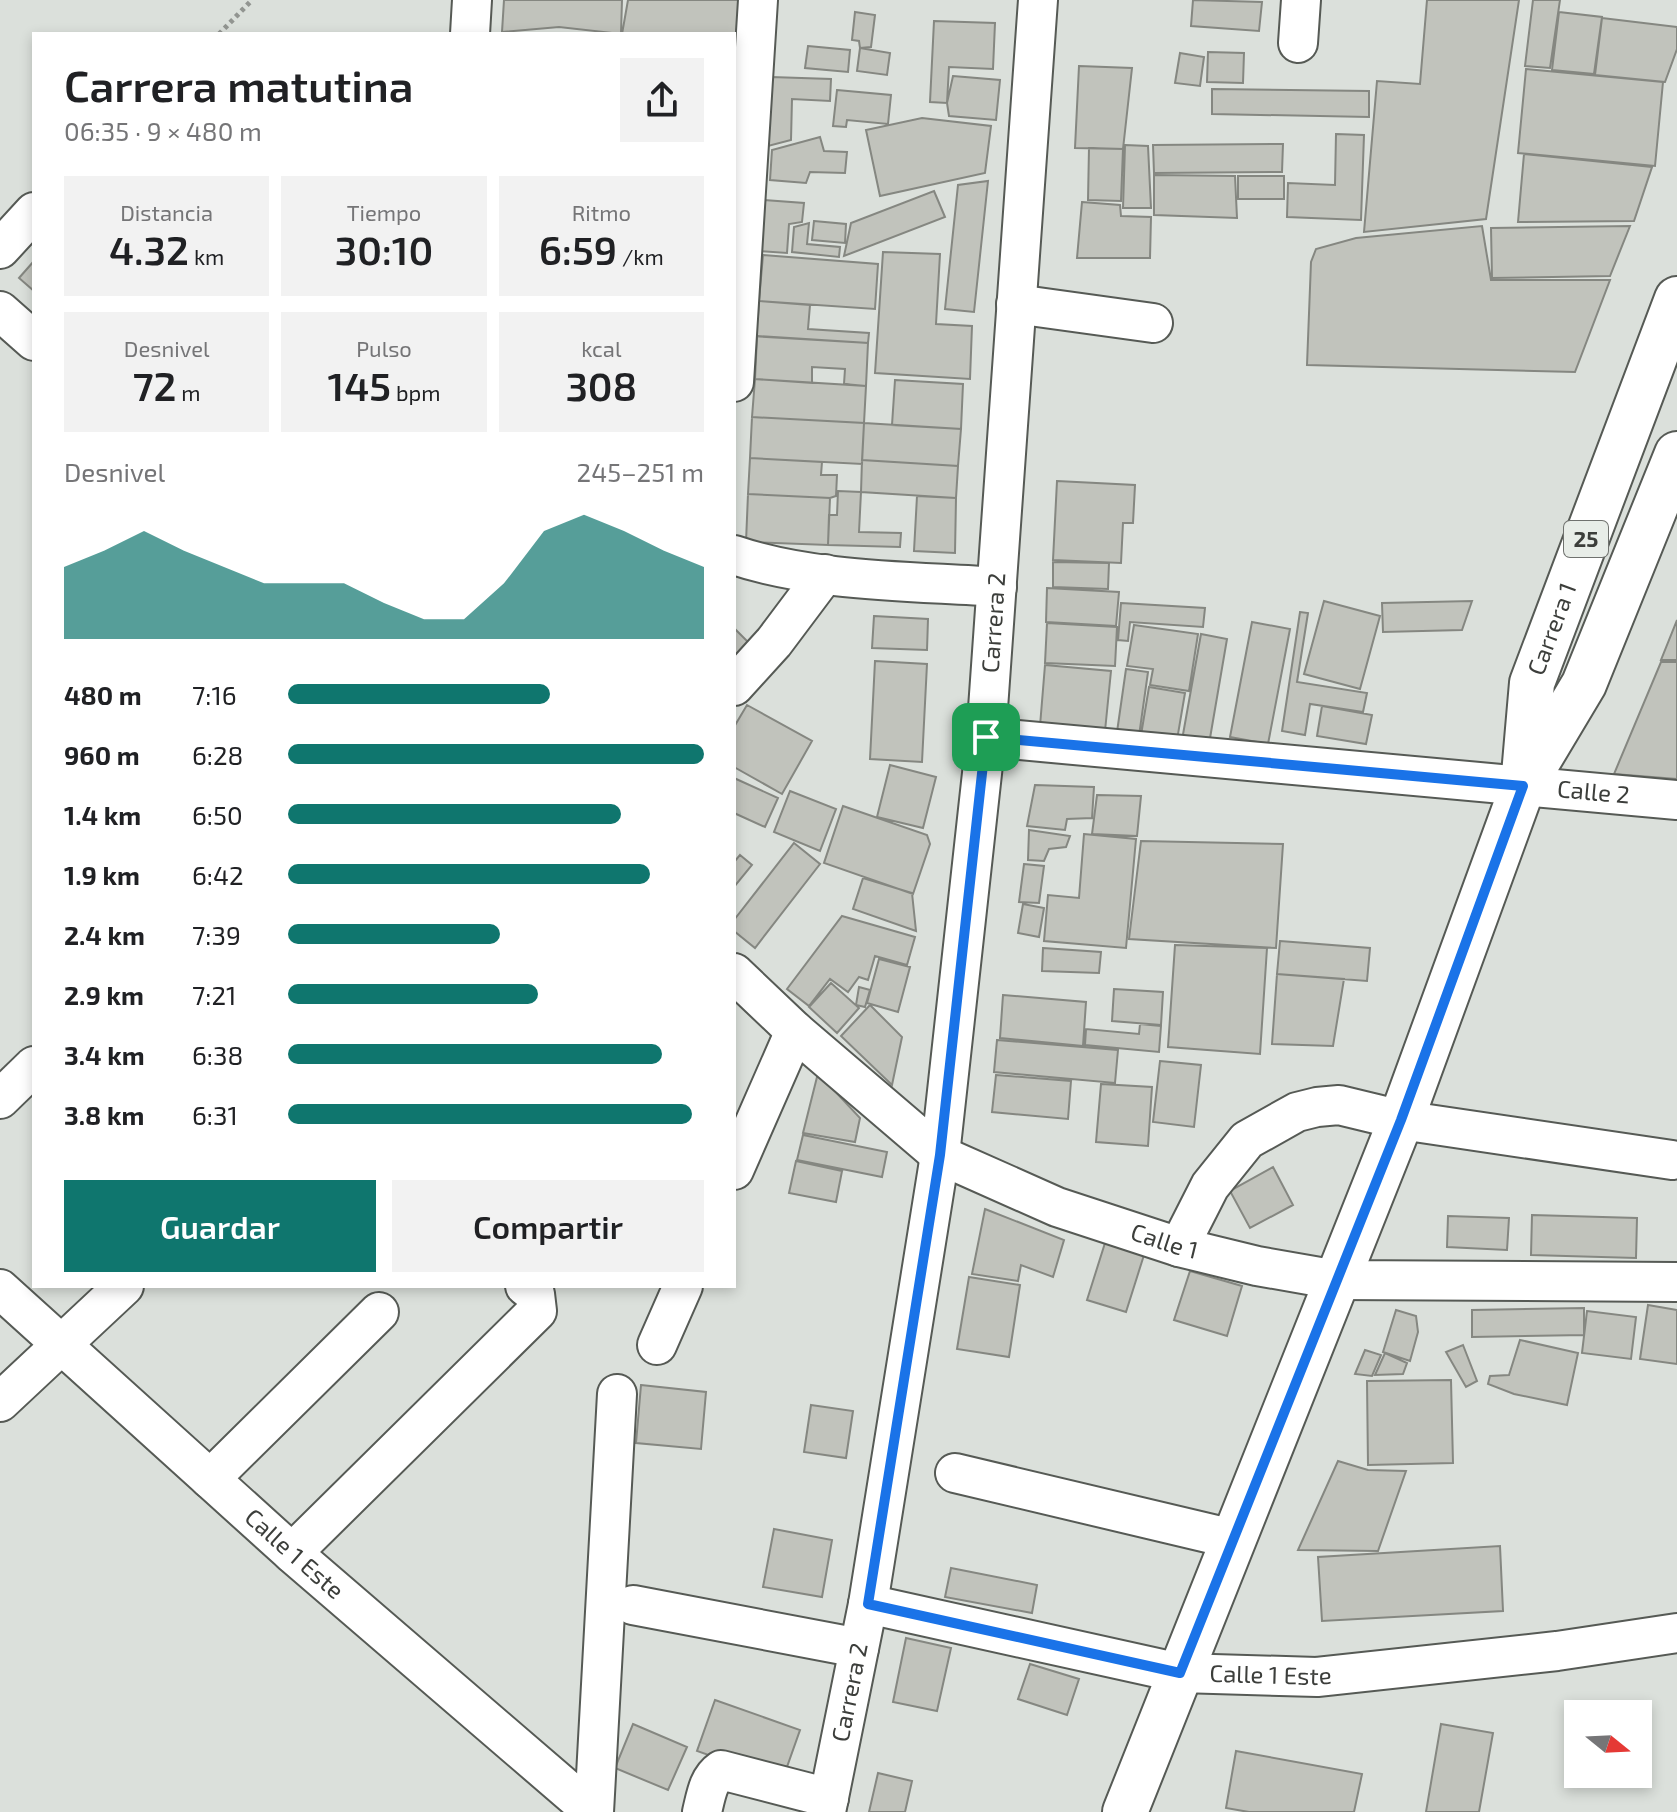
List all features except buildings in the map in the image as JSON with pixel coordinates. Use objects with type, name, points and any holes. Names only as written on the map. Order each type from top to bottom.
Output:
[{"type":"main road","name":"Carrera 1","points":[[1523,786],[1532,683],[1677,299]]},
{"type":"main road","name":"Carrera 1","points":[[1125,1812],[1401,1120],[1523,786],[1584,684],[1677,454]]},
{"type":"street","points":[[470,32],[472,0]]},
{"type":"street","points":[[736,350],[758,0]]},
{"type":"street","name":"Carrera 2","points":[[828,1805],[868,1604],[940,1155],[986,737],[1038,0]]},
{"type":"street","points":[[1298,43],[1301,0]]},
{"type":"street","points":[[0,249],[32,214]]},
{"type":"street","points":[[1016,304],[1153,323]]},
{"type":"street","points":[[0,311],[32,339]]},
{"type":"street","points":[[736,556],[769,567],[825,574],[997,587]]},
{"type":"street","points":[[736,684],[774,642],[825,574]]},
{"type":"street","name":"Calle 2","points":[[986,737],[1677,800]]},
{"type":"street","name":"Calle 1","points":[[736,975],[795,1031],[940,1155],[1057,1207],[1179,1247],[1257,1266],[1337,1280],[1677,1282]]},
{"type":"street","points":[[736,1165],[795,1031]]},
{"type":"street","points":[[0,1099],[32,1068]]},
{"type":"street","points":[[1179,1247],[1210,1186],[1247,1140],[1297,1112],[1317,1107],[1339,1105],[1401,1120],[1672,1160]]},
{"type":"street","points":[[0,1402],[122,1288]]},
{"type":"street","points":[[657,1345],[682,1288]]},
{"type":"street","name":"Calle 1 Este","points":[[0,1289],[292,1553],[594,1812]]},
{"type":"street","points":[[292,1553],[531,1298]]},
{"type":"street","points":[[210,1479],[379,1312]]},
{"type":"street","points":[[594,1812],[617,1394]]},
{"type":"street","points":[[955,1473],[1233,1539]]},
{"type":"street","name":"Calle 1 Este","points":[[868,1604],[1180,1673],[1317,1677],[1557,1651],[1677,1633]]},
{"type":"street","points":[[633,1605],[859,1648]]},
{"type":"street","points":[[702,1812],[709,1785],[721,1770],[828,1805]]},
{"type":"path","points":[[221,32],[252,0]]},
{"type":"route","points":[[986,737],[1523,786],[1401,1120],[1180,1673],[868,1604],[940,1155],[986,737]]}]
